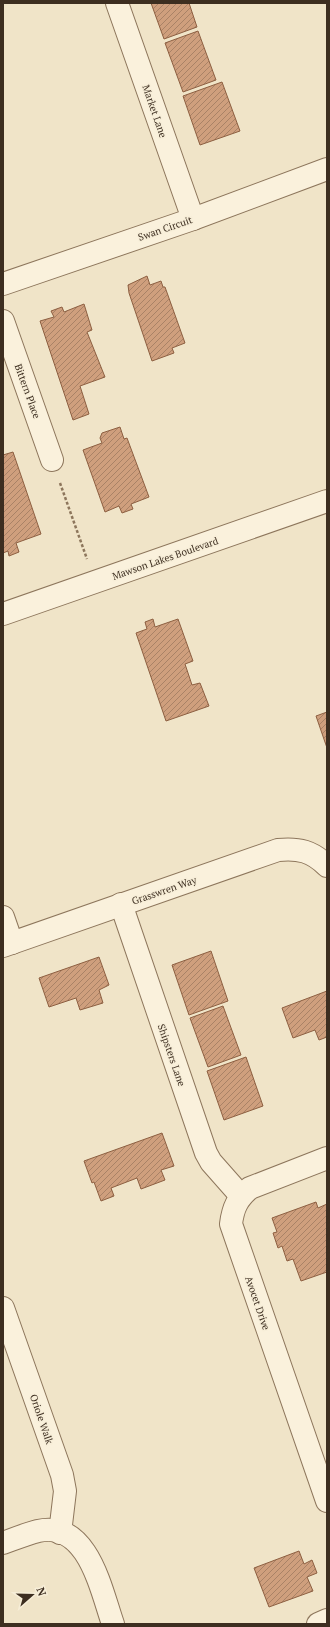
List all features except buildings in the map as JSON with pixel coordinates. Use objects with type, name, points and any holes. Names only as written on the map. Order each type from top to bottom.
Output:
[{"type":"street","name":"Market Lane","points":[[118,3],[193,219]]},
{"type":"street","name":"Swan Circuit","points":[[3,284],[193,219],[327,169]]},
{"type":"street","name":"Bittern Place","points":[[3,321],[52,460]]},
{"type":"street","name":"Mawson Lakes Boulevard","points":[[3,614],[327,502]]},
{"type":"street","name":"Grasswren Way","points":[[3,917],[8,944],[278,850],[303,850],[324,856]]},
{"type":"street","name":"Shipsters Lane","points":[[121,904],[206,1153],[211,1162],[241,1196]]},
{"type":"street","name":"Avocet Drive","points":[[327,1158],[250,1188],[241,1196],[232,1213],[231,1224],[327,1501]]},
{"type":"street","name":"Oriole Walk","points":[[3,1308],[62,1475],[65,1491],[60,1533]]},
{"type":"street","points":[[3,1543],[38,1531],[60,1533],[77,1542],[89,1556],[113,1624]]},
{"type":"street","points":[[318,1624],[327,1620]]},
{"type":"path","points":[[52,460],[95,582]]}]
